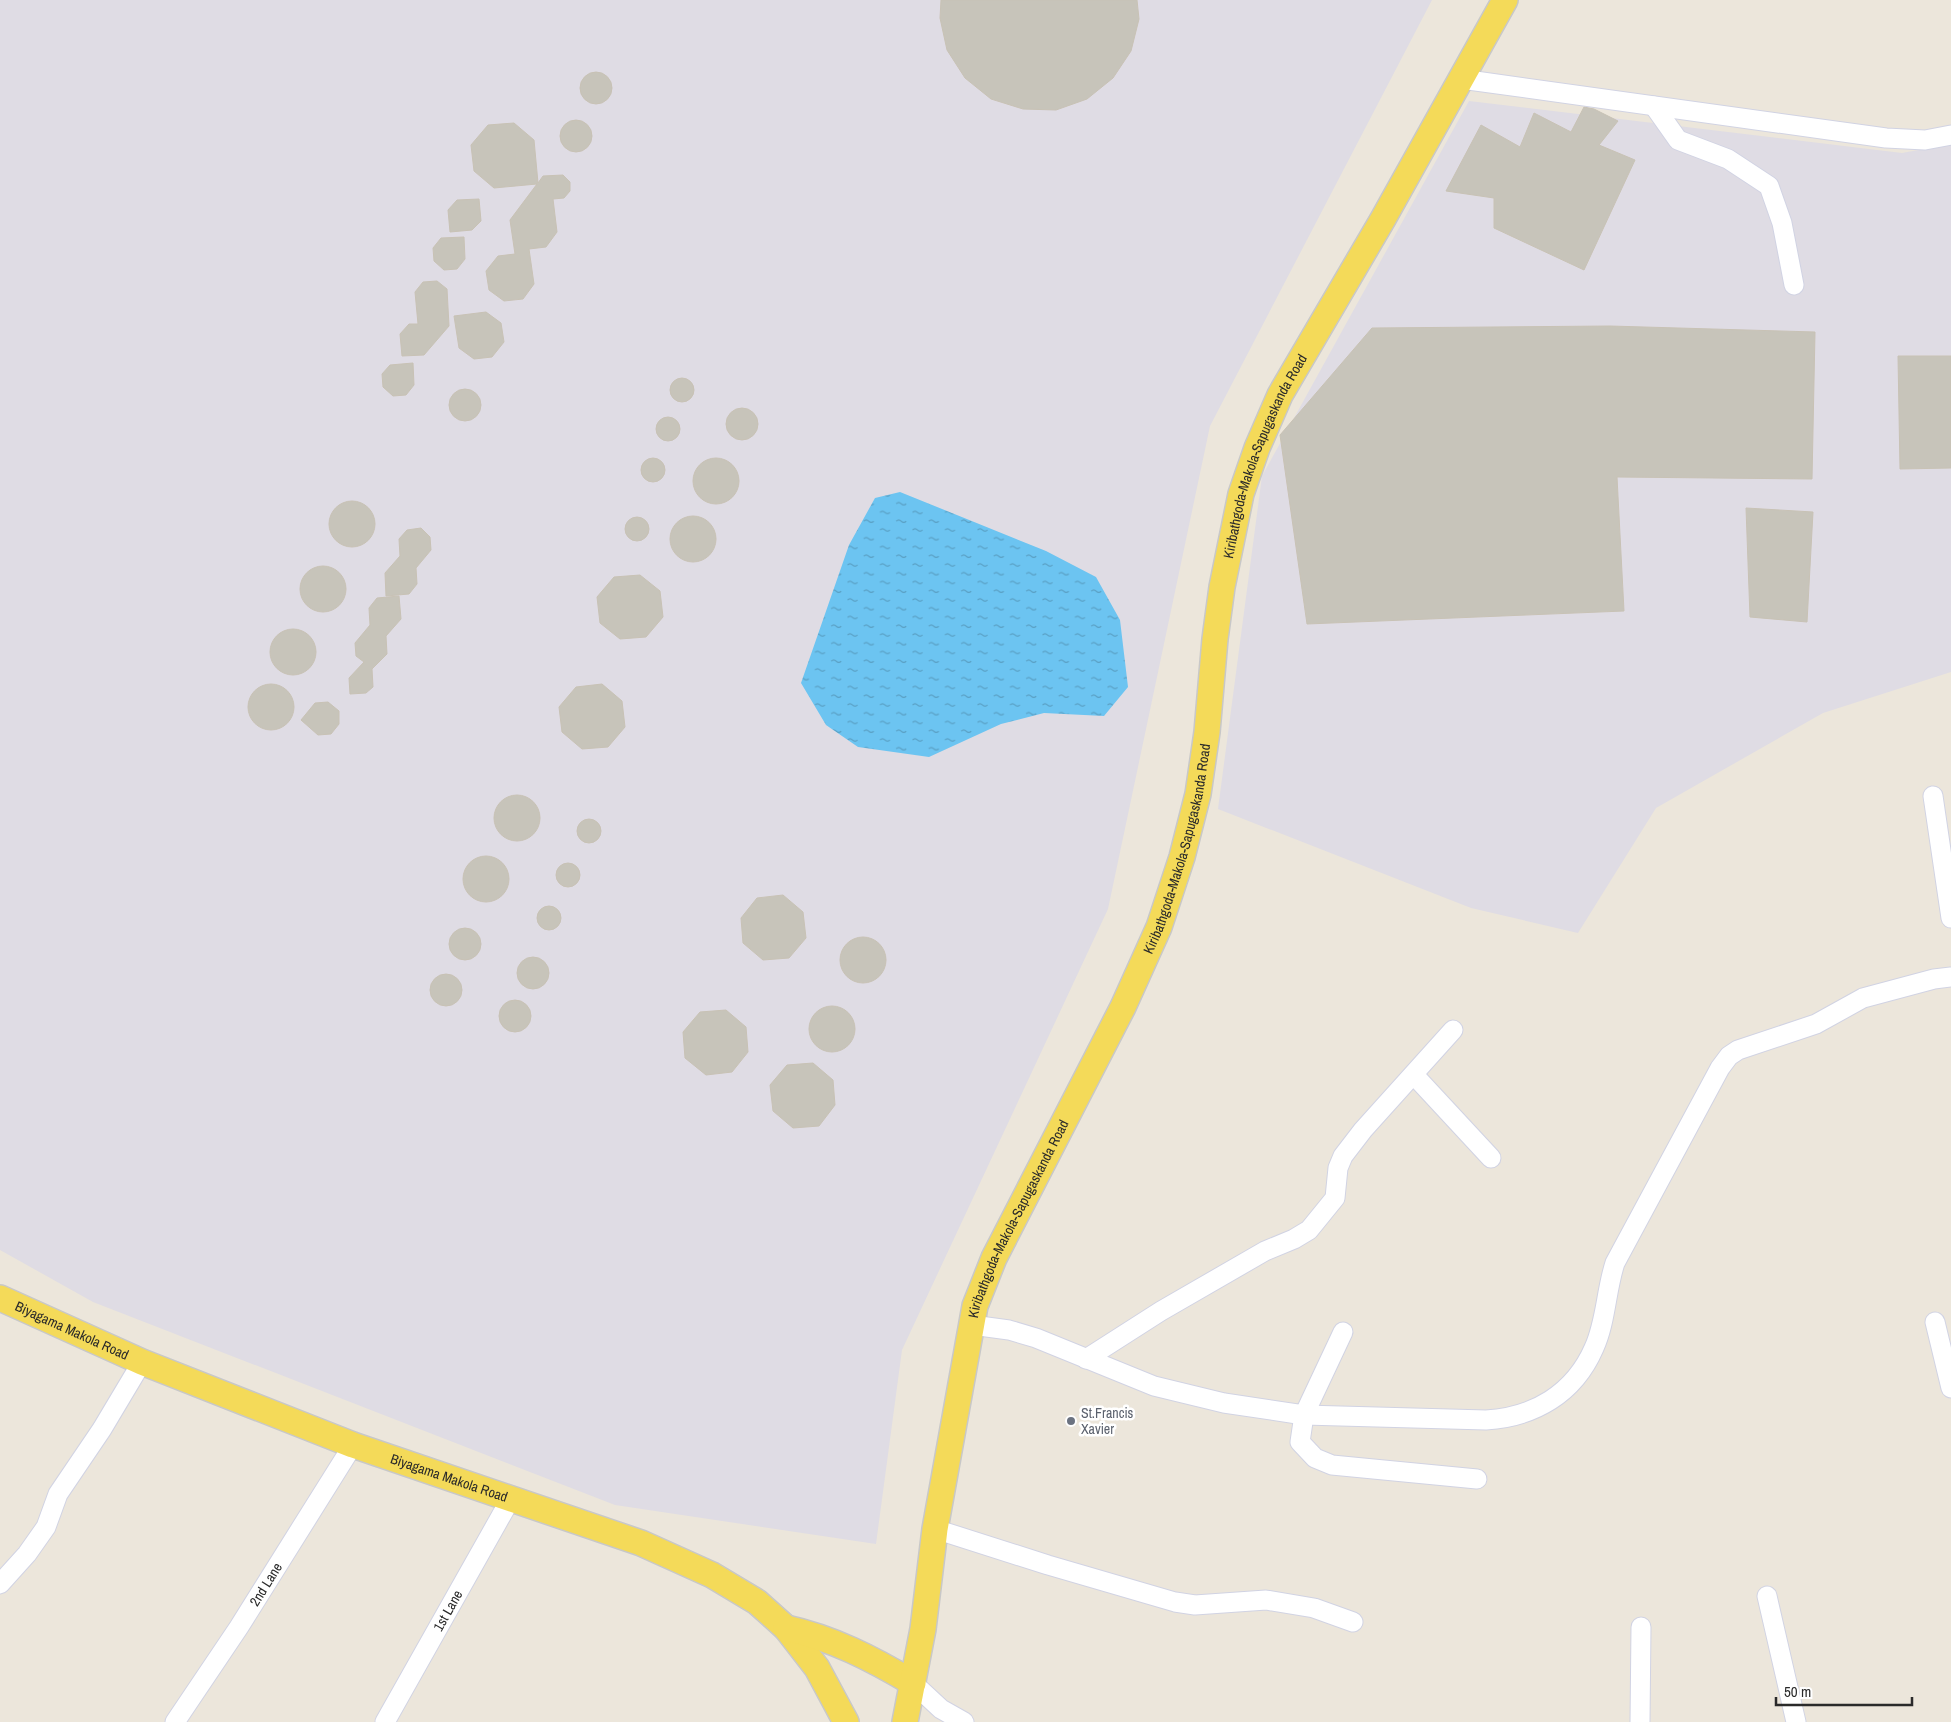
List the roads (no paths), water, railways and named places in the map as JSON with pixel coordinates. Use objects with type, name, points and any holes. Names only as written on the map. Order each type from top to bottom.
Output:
[{"type":"main road","name":"Kiribathgoda-Makola-Sapugaskanda Road","points":[[905,1722],[924,1629],[935,1529],[975,1306],[994,1258],[1131,989],[1159,927],[1182,857],[1199,785],[1207,732],[1215,639],[1229,543],[1241,494],[1257,448],[1280,395],[1505,0]]},
{"type":"main road","name":"Biyagama Makola Road","points":[[0,1298],[142,1362],[353,1445],[641,1543],[712,1575],[757,1602],[786,1628],[817,1668],[846,1722]]},
{"type":"main road","points":[[786,1628],[813,1634],[834,1642],[886,1667],[913,1683]]},
{"type":"street","points":[[1460,79],[1886,138],[1925,140],[1951,135]]},
{"type":"street","points":[[1654,106],[1678,140],[1728,159],[1769,186],[1782,222],[1794,285]]},
{"type":"street","points":[[1933,796],[1951,917]]},
{"type":"street","points":[[972,1325],[1008,1330],[1027,1335],[1154,1386],[1194,1397],[1304,1415],[1506,1418],[1529,1412],[1552,1400],[1582,1369],[1595,1347],[1608,1285],[1615,1263],[1729,1056],[1745,1047],[1816,1024],[1863,998],[1934,979],[1951,977]]},
{"type":"street","points":[[1086,1359],[1161,1311],[1265,1251],[1294,1239],[1309,1230],[1335,1198],[1338,1168],[1343,1156],[1363,1130],[1453,1030]]},
{"type":"street","points":[[1414,1075],[1491,1158]]},
{"type":"street","points":[[1935,1322],[1951,1388]]},
{"type":"street","points":[[1343,1332],[1304,1415],[1300,1442],[1315,1458],[1332,1465],[1477,1479]]},
{"type":"street","points":[[0,1584],[27,1554],[46,1527],[58,1494],[102,1429],[142,1362]]},
{"type":"street","name":"2nd Lane","points":[[175,1722],[239,1627],[353,1445]]},
{"type":"street","name":"1st Lane","points":[[384,1722],[510,1500]]},
{"type":"street","points":[[935,1529],[1067,1571],[1176,1602],[1195,1605],[1266,1600],[1314,1608],[1353,1622]]},
{"type":"street","points":[[1767,1596],[1796,1722]]},
{"type":"street","points":[[1640,1722],[1641,1627]]},
{"type":"street","points":[[913,1683],[941,1709],[964,1722]]},
{"type":"water","points":[[900,492],[1046,551],[1096,577],[1120,620],[1128,687],[1104,716],[1044,713],[1001,724],[929,757],[858,747],[826,725],[801,683],[849,545],[875,498]]},
{"type":"place","name":"St.Francis Xavier","points":[[1071,1421]]}]
